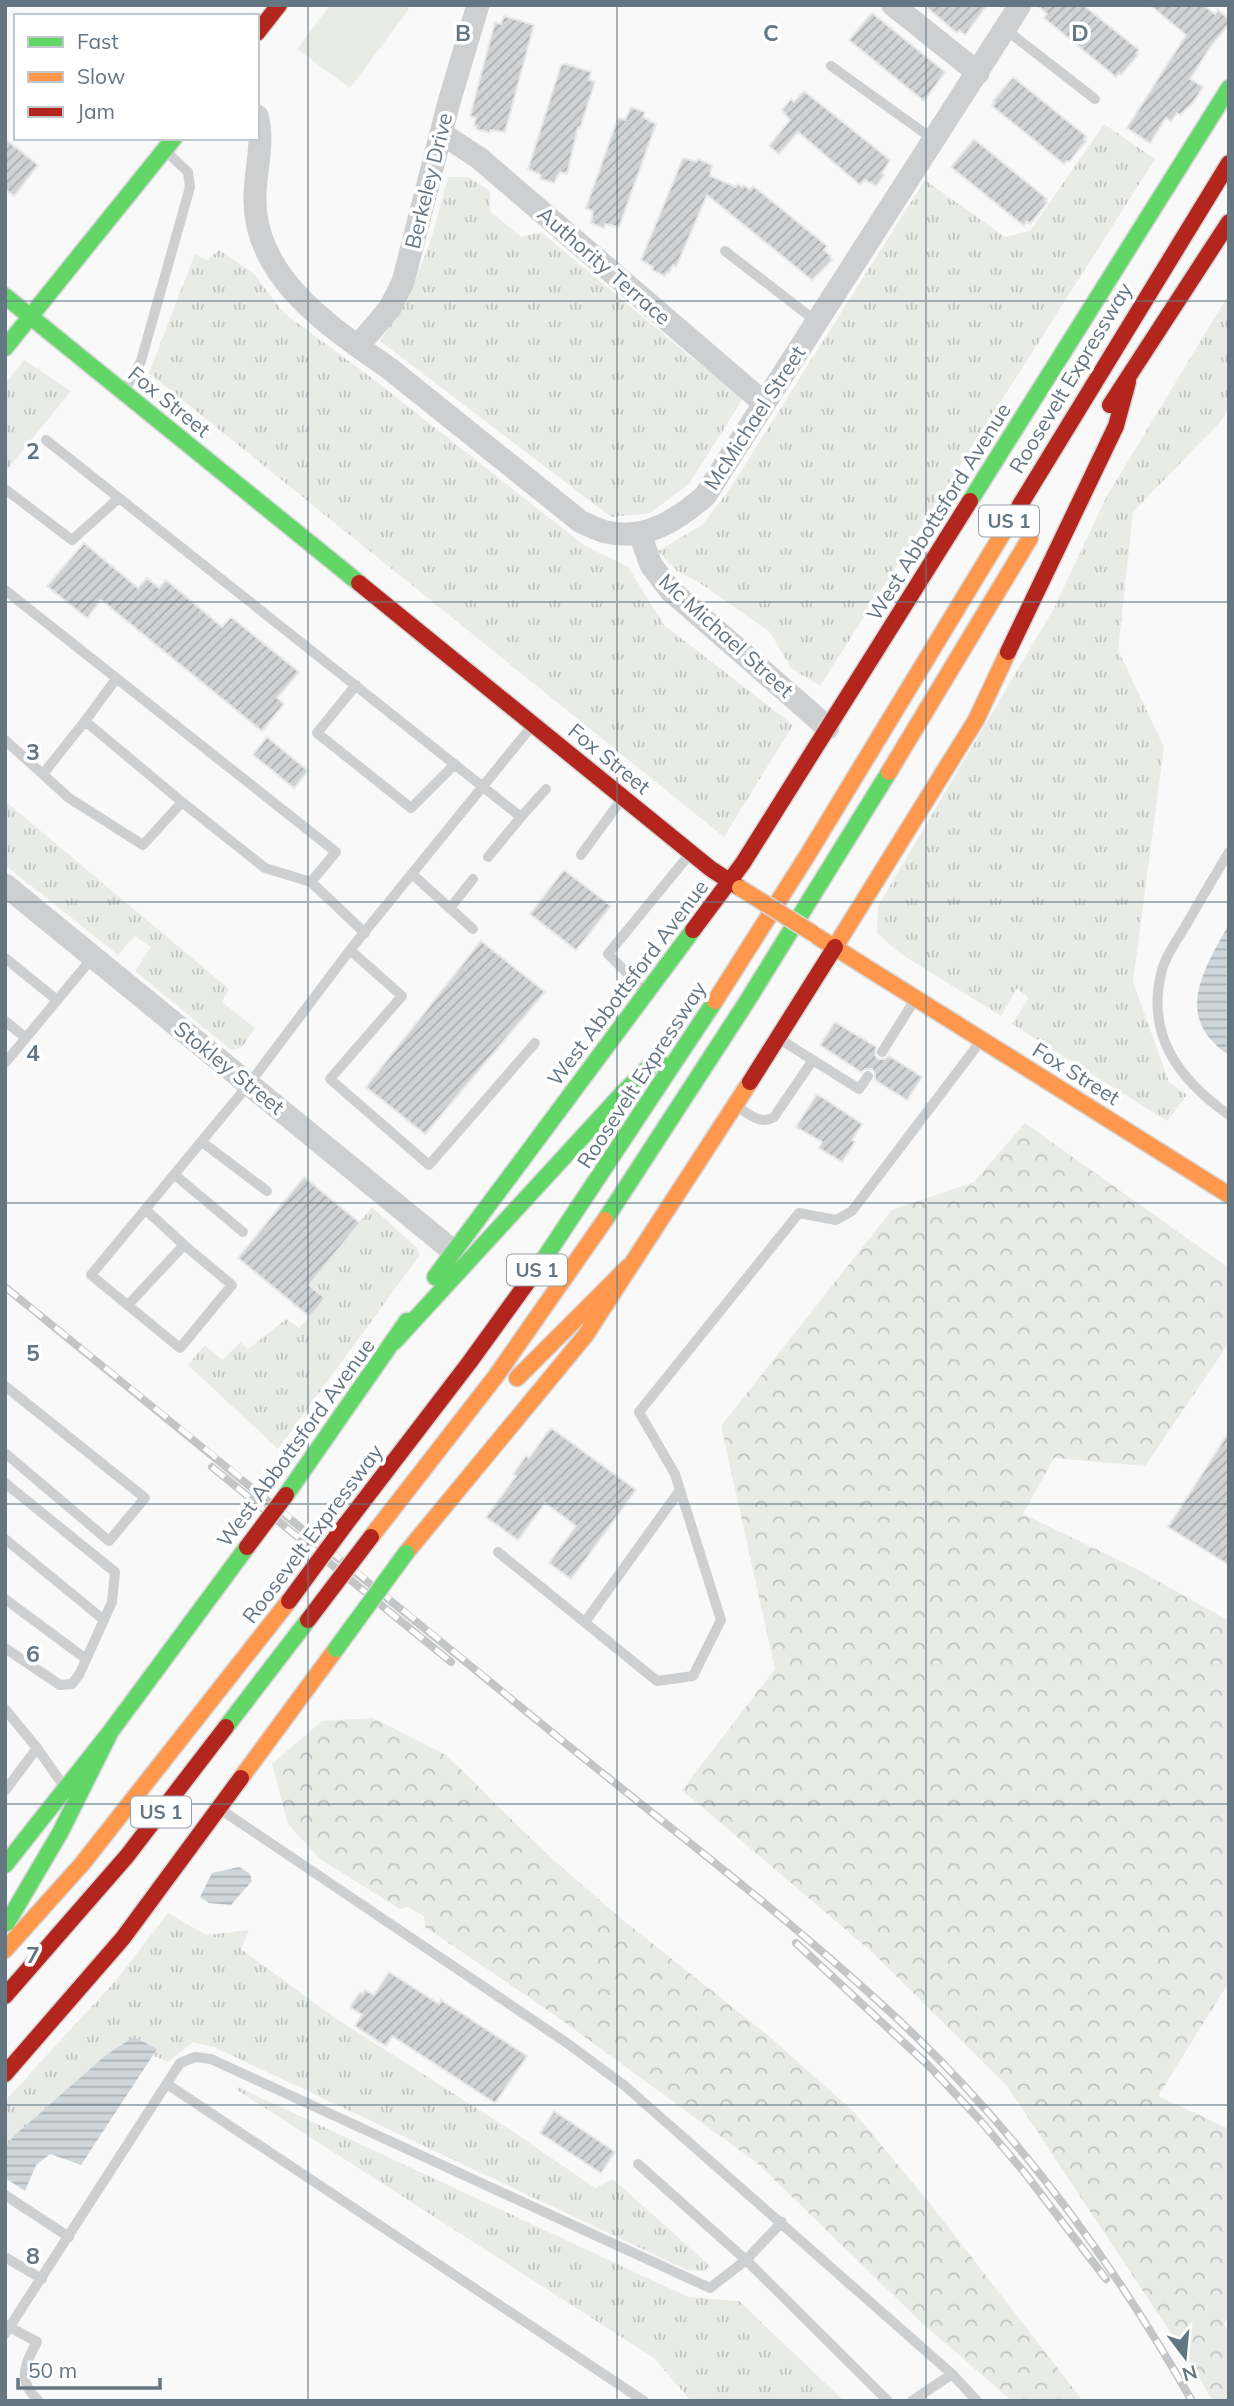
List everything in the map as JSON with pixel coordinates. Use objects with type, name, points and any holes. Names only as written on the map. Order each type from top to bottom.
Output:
[{"type":"main road","points":[[259,30],[279,5]]},
{"type":"main road","name":"West Abbottsford Avenue","points":[[5,1865],[111,1731],[286,1494],[394,1342],[453,1251],[647,993],[735,884],[828,728],[1229,88]]},
{"type":"main road","points":[[5,348],[169,144]]},
{"type":"main road","name":"Roosevelt Expressway","points":[[5,1950],[82,1864],[289,1601],[482,1348],[600,1178],[804,858],[1128,324],[1229,163]]},
{"type":"main road","points":[[1103,416],[1131,369],[1229,222]]},
{"type":"main road","name":"Fox Street","points":[[5,296],[691,853],[735,884],[1229,1195]]},
{"type":"main road","points":[[5,2074],[123,1938],[406,1553],[584,1336],[735,1106],[976,720],[1116,426],[1131,369]]},
{"type":"main road","name":"US 1","points":[[5,1996],[127,1856],[465,1417],[565,1280],[788,938],[1039,523]]},
{"type":"main road","points":[[394,1342],[621,1095],[713,1003]]},
{"type":"main road","points":[[465,1417],[515,1381],[628,1267]]},
{"type":"main road","points":[[5,1925],[60,1833],[111,1731]]},
{"type":"street","name":"Berkeley Drive","points":[[358,346],[390,308],[403,282],[441,133],[478,5]]},
{"type":"street","points":[[893,5],[978,73]]},
{"type":"street","name":"McMichael Street","points":[[259,130],[261,144],[255,202],[257,222],[267,255],[299,297],[581,522],[606,532],[640,534],[677,519],[705,496],[1020,5]]},
{"type":"street","name":"Authority Terrace","points":[[441,133],[479,158],[764,403]]},
{"type":"street","name":"Mc Michael Street","points":[[640,534],[651,565],[670,590],[828,728]]},
{"type":"street","name":"Stokley Street","points":[[5,885],[453,1251]]},
{"type":"lane","points":[[1005,29],[1095,99]]},
{"type":"lane","points":[[831,66],[934,140]]},
{"type":"lane","points":[[123,392],[141,361],[190,187],[188,172],[169,144]]},
{"type":"lane","points":[[725,251],[817,322]]},
{"type":"lane","points":[[46,440],[521,817]]},
{"type":"lane","points":[[5,489],[72,540],[119,498]]},
{"type":"lane","points":[[5,590],[335,852],[311,882]]},
{"type":"lane","points":[[43,774],[117,679]]},
{"type":"lane","points":[[356,685],[317,733],[411,808],[455,764]]},
{"type":"lane","points":[[85,720],[264,867],[311,882],[365,933]]},
{"type":"lane","points":[[146,1210],[232,1285],[180,1348],[92,1275],[202,1142],[350,950],[533,724]]},
{"type":"lane","points":[[5,740],[69,798],[143,845],[182,802]]},
{"type":"lane","points":[[488,857],[546,789]]},
{"type":"lane","points":[[581,855],[623,797]]},
{"type":"lane","points":[[1229,852],[1163,968],[1158,1011],[1160,1032],[1179,1070],[1196,1090],[1229,1115]]},
{"type":"lane","points":[[647,993],[608,954],[691,853]]},
{"type":"lane","points":[[412,874],[473,929]]},
{"type":"lane","points":[[450,908],[472,879]]},
{"type":"lane","points":[[350,950],[402,996],[330,1079],[429,1165],[535,1043]]},
{"type":"lane","points":[[5,1063],[93,957]]},
{"type":"lane","points":[[5,958],[57,1000]]},
{"type":"lane","points":[[883,1052],[916,998]]},
{"type":"lane","points":[[5,1021],[26,1038]]},
{"type":"lane","points":[[778,1038],[859,1089],[868,1076]]},
{"type":"lane","points":[[498,1552],[657,1681],[693,1676],[721,1620],[675,1474],[639,1412],[799,1213],[836,1220],[852,1211],[982,1040]]},
{"type":"lane","points":[[735,1106],[761,1121],[774,1118],[813,1060]]},
{"type":"lane","points":[[202,1142],[267,1191]]},
{"type":"lane","points":[[175,1175],[243,1232]]},
{"type":"lane","points":[[128,1305],[184,1245]]},
{"type":"lane","points":[[5,1386],[145,1498],[109,1541],[5,1453]]},
{"type":"lane","points":[[5,1483],[115,1572],[113,1602],[72,1684],[60,1685],[5,1648]]},
{"type":"lane","points":[[585,1622],[680,1490]]},
{"type":"lane","points":[[5,1539],[104,1620]]},
{"type":"lane","points":[[5,1599],[86,1659]]},
{"type":"lane","points":[[5,1709],[37,1748],[66,1790]]},
{"type":"lane","points":[[5,1791],[37,1748]]},
{"type":"lane","points":[[219,1809],[625,2086],[953,2374],[976,2401]]},
{"type":"lane","points":[[39,2401],[29,2390],[24,2377],[25,2364],[37,2342],[7,2329],[180,2063],[195,2057],[211,2059],[710,2288],[746,2260],[782,2222]]},
{"type":"lane","points":[[167,2084],[644,2401]]},
{"type":"lane","points":[[638,2165],[746,2260],[888,2401]]},
{"type":"lane","points":[[5,2194],[69,2237]]},
{"type":"lane","points":[[5,2256],[42,2279]]},
{"type":"lane","points":[[912,2401],[953,2374]]},
{"type":"green space","points":[[330,5],[404,5],[409,9],[350,88],[297,49]]},
{"type":"green space","points":[[1104,124],[1155,159],[820,686],[791,668],[770,632],[697,581],[677,571],[658,551],[702,525],[729,490],[925,180],[1005,237],[1030,231]]},
{"type":"green space","points":[[448,177],[468,177],[490,191],[490,211],[521,237],[541,232],[692,358],[744,397],[689,484],[650,513],[611,517],[380,341],[408,299],[431,240]]},
{"type":"green space","points":[[219,250],[253,273],[284,313],[377,382],[585,546],[628,567],[664,625],[793,725],[724,837],[149,373],[195,254],[207,260]]},
{"type":"green space","points":[[1229,294],[1229,406],[1222,420],[1133,512],[1118,650],[1164,747],[1133,982],[1169,1082],[1187,1095],[1167,1121],[1012,1024],[1029,998],[1017,988],[1001,1016],[901,954],[877,933],[878,906],[1053,610],[1107,496]]},
{"type":"green space","points":[[24,360],[71,391],[5,472],[5,384]]},
{"type":"green space","points":[[5,801],[229,989],[222,1002],[255,1028],[242,1047],[231,1050],[135,971],[151,947],[135,936],[118,955],[5,865]]},
{"type":"green space","points":[[1025,1123],[1229,1268],[1229,1343],[1145,1466],[1054,1458],[1023,1514],[1135,1568],[1229,1621],[1229,1982],[1158,2096],[1229,2129],[1229,2317],[1224,2323],[1229,2335],[1229,2401],[1213,2401],[1007,2086],[872,1952],[682,1790],[775,1669],[721,1426],[892,1210],[974,1182]]},
{"type":"green space","points":[[372,1207],[418,1249],[419,1256],[278,1449],[188,1365],[205,1345],[222,1360],[241,1342],[248,1349],[286,1319],[299,1328],[325,1298],[309,1285]]},
{"type":"green space","points":[[373,1718],[446,1755],[550,1857],[624,1921],[770,2037],[853,2111],[932,2206],[1083,2401],[1012,2401],[922,2323],[757,2163],[552,2013],[425,1927],[424,1916],[408,1907],[400,1909],[320,1859],[288,1824],[272,1764],[322,1721]]},
{"type":"green space","points":[[168,1913],[206,1935],[249,1930],[241,1949],[335,2018],[506,2127],[595,2188],[613,2179],[710,2266],[704,2271],[687,2270],[214,2047],[193,2042],[168,2062],[154,2056],[156,2049],[5,2147],[5,2101],[117,1979]]},
{"type":"green space","points":[[238,2087],[688,2297],[739,2301],[844,2401],[691,2401],[654,2358],[237,2090]]},
{"type":"shaded area","points":[[1229,924],[1229,1055],[1212,1041],[1201,1025],[1197,1009],[1203,975]]},
{"type":"shaded area","points":[[239,1867],[250,1874],[252,1881],[231,1905],[209,1903],[200,1897],[212,1873]]},
{"type":"shaded area","points":[[134,2037],[157,2049],[81,2165],[50,2154],[36,2165],[25,2191],[5,2178],[5,2147],[14,2136],[106,2055]]},
{"type":"building","points":[[924,5],[987,5],[965,35],[959,30],[957,33]]},
{"type":"building","points":[[1037,5],[1083,5],[1139,50],[1136,53],[1138,55],[1121,75],[1119,73],[1116,77],[1044,18],[1047,14]]},
{"type":"building","points":[[1150,5],[1203,5],[1215,14],[1218,10],[1229,19],[1229,24],[1190,79],[1203,87],[1193,103],[1180,115],[1177,113],[1171,121],[1166,118],[1150,143],[1127,128],[1186,35]]},
{"type":"building","points":[[872,13],[945,72],[924,101],[849,40]]},
{"type":"building","points":[[504,16],[534,25],[505,132],[490,130],[490,133],[476,129],[476,118],[470,116],[495,22],[501,24]]},
{"type":"building","points":[[566,64],[591,72],[589,80],[595,82],[580,128],[578,127],[567,174],[560,172],[554,183],[540,179],[541,175],[528,169],[561,65]]},
{"type":"building","points":[[1013,77],[1086,136],[1086,141],[1069,162],[1064,164],[992,106],[995,102],[993,101]]},
{"type":"building","points":[[804,91],[890,160],[876,186],[865,180],[860,185],[798,132],[779,154],[769,146],[790,120],[782,110],[791,99],[794,102]]},
{"type":"building","points":[[631,107],[645,112],[643,117],[656,124],[619,227],[605,224],[604,228],[591,223],[593,211],[586,208],[618,118],[625,120]]},
{"type":"building","points":[[5,139],[38,165],[14,196],[5,189]]},
{"type":"building","points":[[974,139],[1047,199],[1047,203],[1030,224],[1027,221],[1024,226],[951,167]]},
{"type":"building","points":[[683,158],[697,162],[698,159],[712,165],[710,176],[736,187],[738,184],[742,187],[744,185],[750,190],[753,186],[827,246],[824,250],[832,260],[812,280],[707,195],[676,267],[673,265],[665,276],[652,270],[653,267],[641,260]]},
{"type":"building","points":[[84,543],[138,588],[147,578],[159,588],[166,580],[222,627],[231,617],[299,672],[277,698],[284,704],[262,731],[101,600],[87,618],[47,586]]},
{"type":"building","points":[[267,737],[308,771],[294,788],[253,755]]},
{"type":"building","points":[[564,870],[611,906],[576,950],[530,914]]},
{"type":"building","points":[[481,941],[545,992],[425,1134],[366,1087]]},
{"type":"building","points":[[835,1022],[876,1047],[875,1055],[878,1059],[889,1056],[922,1077],[907,1100],[875,1080],[872,1069],[861,1072],[820,1045]]},
{"type":"building","points":[[817,1094],[862,1124],[852,1140],[855,1142],[842,1162],[819,1148],[822,1142],[796,1127]]},
{"type":"building","points":[[304,1177],[360,1223],[309,1285],[325,1298],[310,1317],[238,1258]]},
{"type":"building","points":[[551,1428],[636,1490],[571,1579],[549,1563],[576,1526],[545,1503],[518,1540],[486,1517],[516,1476],[513,1474],[526,1456],[529,1458]]},
{"type":"building","points":[[1229,1432],[1229,1565],[1168,1527]]},
{"type":"building","points":[[389,1972],[439,2004],[441,2000],[527,2056],[495,2103],[392,2036],[386,2046],[355,2026],[362,2015],[350,2007],[360,1992],[362,1994],[365,1990],[374,1995]]},
{"type":"building","points":[[554,2111],[615,2152],[601,2173],[540,2133]]},
{"type":"railway","points":[[5,1287],[759,1898],[839,1966],[925,2045],[969,2091],[1051,2188],[1125,2292],[1192,2401]]},
{"type":"railway","points":[[212,1467],[451,1662]]},
{"type":"railway","points":[[796,1943],[928,2065],[979,2119],[1024,2172],[1106,2279]]},
{"type":"traffic: fast","points":[[970,501],[1229,88]]},
{"type":"traffic: fast","points":[[5,348],[172,140]]},
{"type":"traffic: fast","points":[[5,296],[359,583]]},
{"type":"traffic: fast","points":[[605,1220],[746,1003],[889,772]]},
{"type":"traffic: fast","points":[[435,1277],[693,930]]},
{"type":"traffic: fast","points":[[540,1265],[715,1001]]},
{"type":"traffic: fast","points":[[394,1342],[659,1057]]},
{"type":"traffic: fast","points":[[286,1495],[407,1321]]},
{"type":"traffic: fast","points":[[5,1865],[111,1731],[247,1547]]},
{"type":"traffic: fast","points":[[336,1649],[406,1553]]},
{"type":"traffic: fast","points":[[226,1727],[308,1620]]},
{"type":"traffic: fast","points":[[7,1923],[60,1833],[111,1731]]},
{"type":"traffic: slow","points":[[715,1001],[807,856],[1020,505]]},
{"type":"traffic: slow","points":[[889,772],[1030,538]]},
{"type":"traffic: slow","points":[[835,947],[976,720],[1008,652]]},
{"type":"traffic: slow","points":[[740,888],[814,934]]},
{"type":"traffic: slow","points":[[818,937],[1229,1195]]},
{"type":"traffic: slow","points":[[406,1553],[585,1336],[750,1082]]},
{"type":"traffic: slow","points":[[371,1537],[496,1376],[605,1220]]},
{"type":"traffic: slow","points":[[517,1378],[628,1267]]},
{"type":"traffic: slow","points":[[5,1950],[82,1864],[289,1601]]},
{"type":"traffic: slow","points":[[241,1778],[336,1649]]},
{"type":"traffic: jam","points":[[259,30],[279,5]]},
{"type":"traffic: jam","points":[[1020,505],[1229,163]]},
{"type":"traffic: jam","points":[[1110,405],[1229,222]]},
{"type":"traffic: jam","points":[[1008,652],[1116,426],[1128,382]]},
{"type":"traffic: jam","points":[[693,930],[743,863],[970,501]]},
{"type":"traffic: jam","points":[[359,583],[711,869],[740,888]]},
{"type":"traffic: jam","points":[[750,1082],[835,947]]},
{"type":"traffic: jam","points":[[345,1525],[540,1265]]},
{"type":"traffic: jam","points":[[247,1547],[286,1495]]},
{"type":"traffic: jam","points":[[289,1601],[345,1525]]},
{"type":"traffic: jam","points":[[308,1620],[371,1537]]},
{"type":"traffic: jam","points":[[5,1996],[127,1856],[226,1727]]},
{"type":"traffic: jam","points":[[5,2074],[123,1938],[241,1778]]}]
